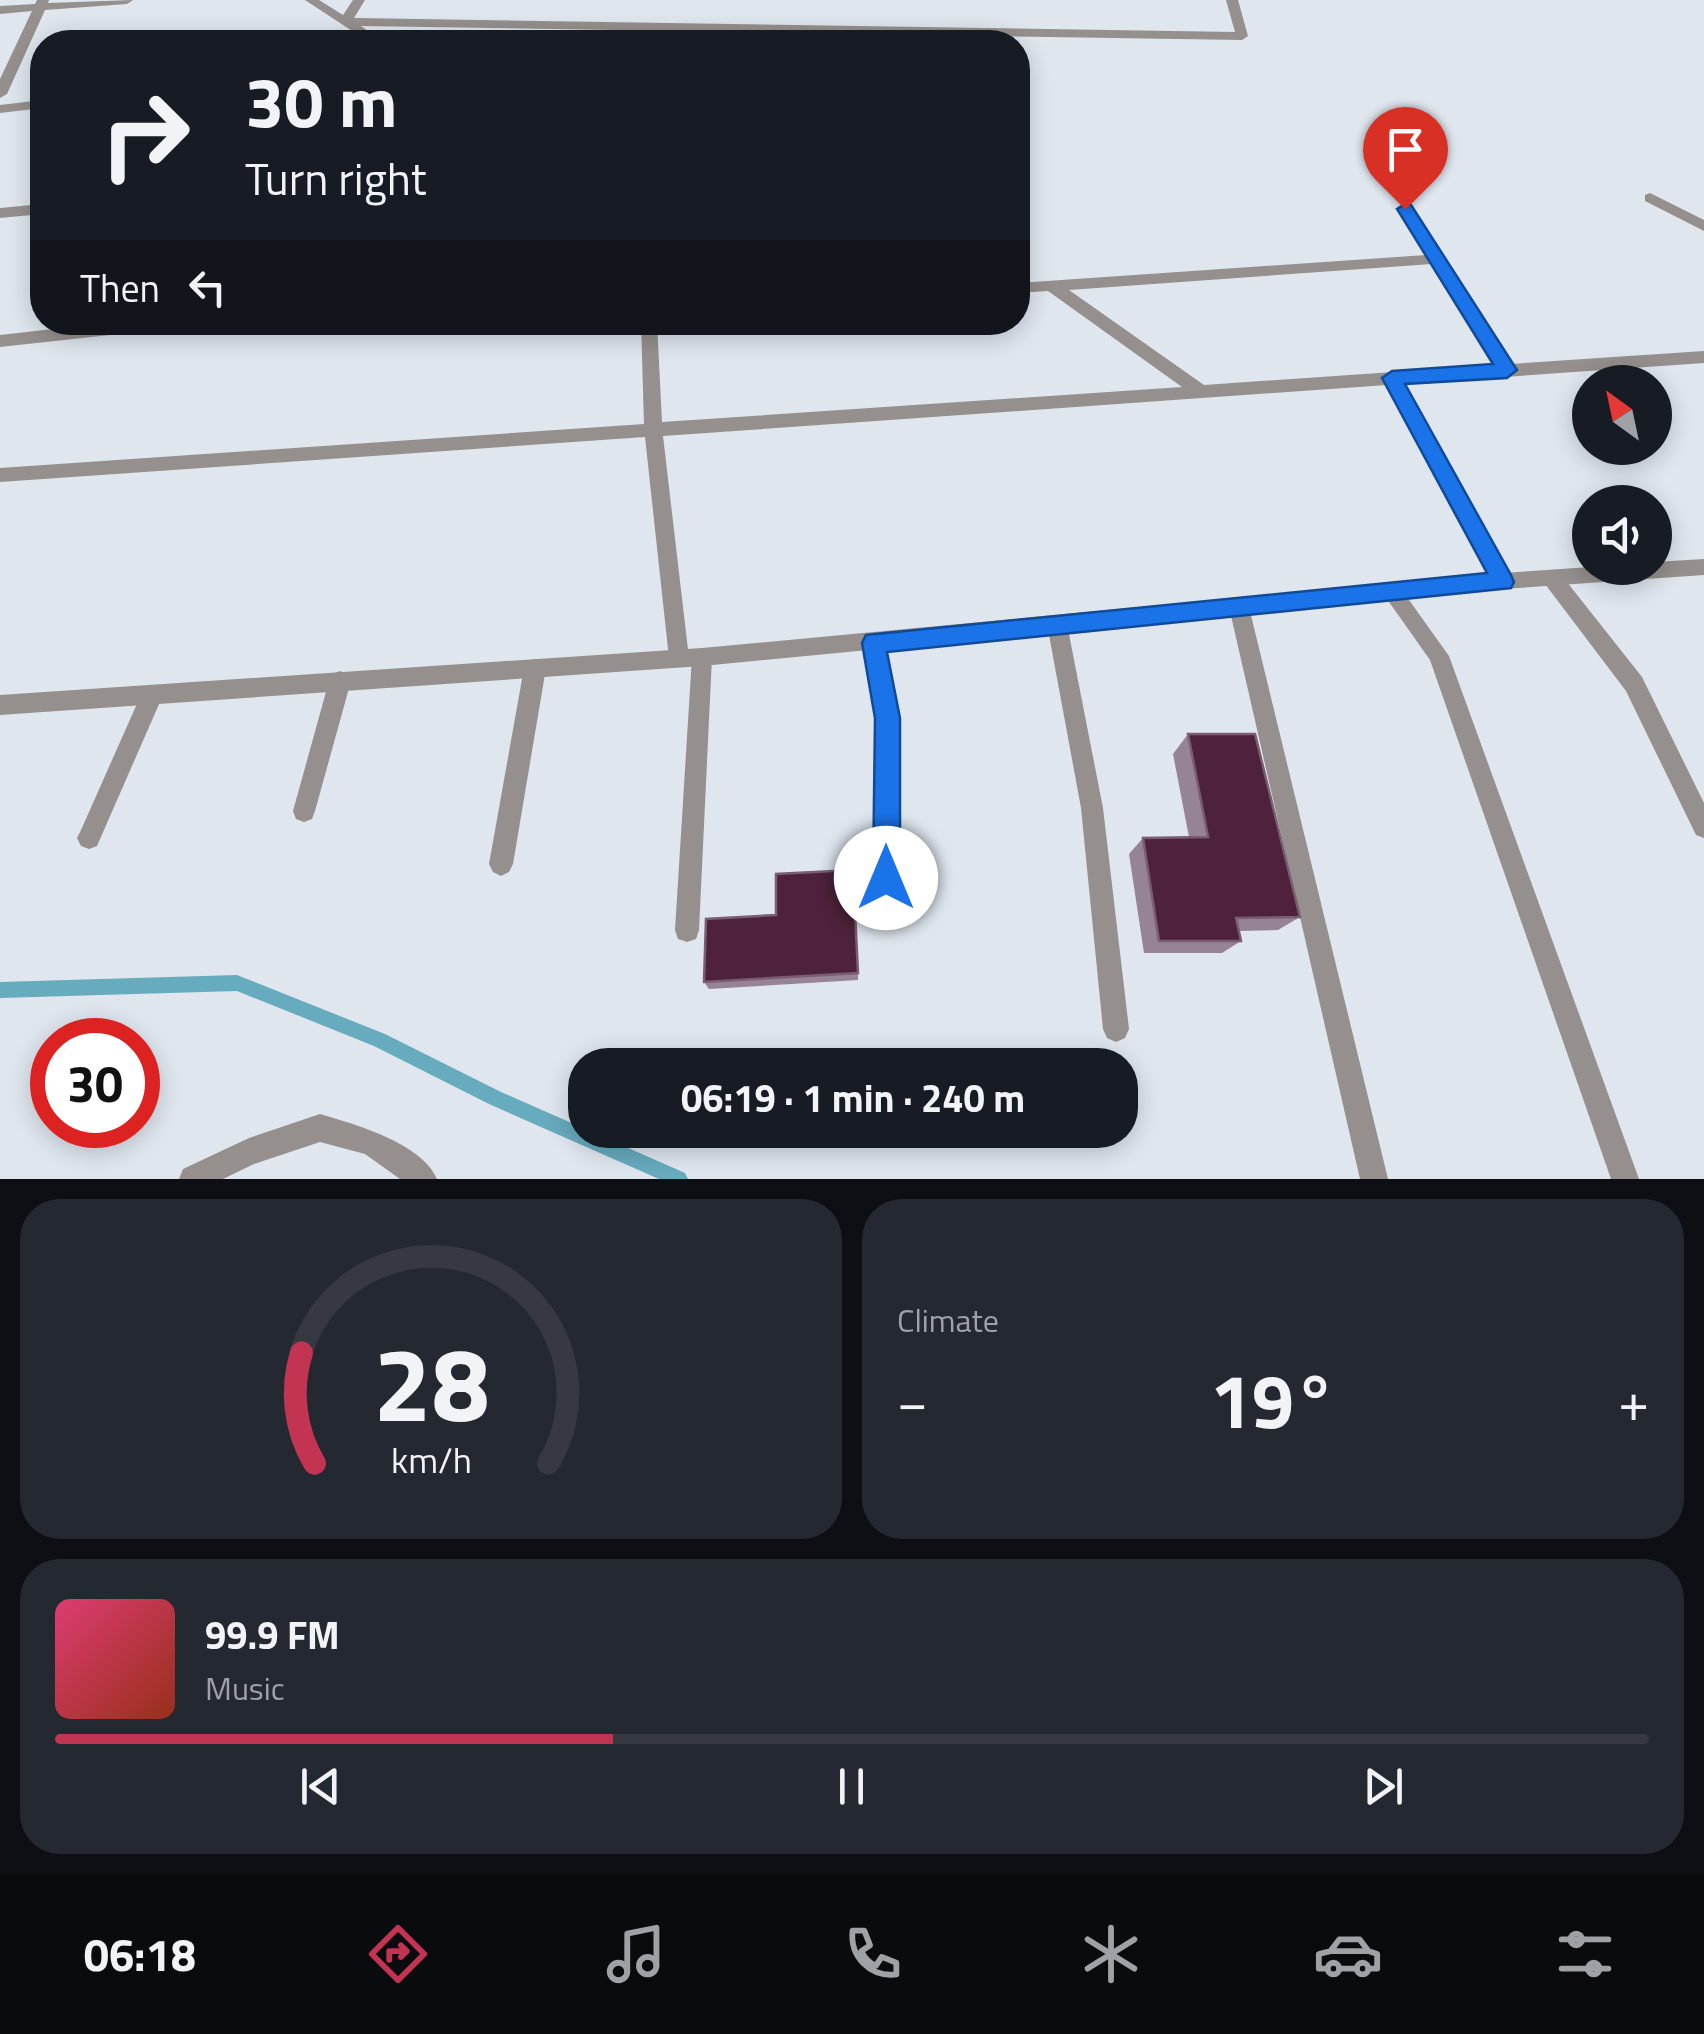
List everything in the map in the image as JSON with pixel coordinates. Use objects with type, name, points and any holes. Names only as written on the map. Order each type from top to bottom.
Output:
[{"type":"street","points":[[0,10],[42,3],[128,0]]},
{"type":"street","points":[[310,0],[357,30]]},
{"type":"street","points":[[344,22],[358,0]]},
{"type":"street","points":[[1030,37],[1242,36],[1232,0]]},
{"type":"street","points":[[0,94],[42,3]]},
{"type":"street","points":[[344,22],[671,30]]},
{"type":"street","points":[[0,108],[30,105]]},
{"type":"street","points":[[1650,198],[1704,226]]},
{"type":"street","points":[[1405,209],[1507,370]]},
{"type":"street","points":[[0,213],[30,210]]},
{"type":"street","points":[[1030,287],[1436,259]]},
{"type":"street","points":[[1052,286],[1200,391]]},
{"type":"street","points":[[0,341],[55,335]]},
{"type":"street","points":[[649,335],[653,428],[690,657],[687,930]]},
{"type":"street","points":[[0,475],[1704,358]]},
{"type":"street","points":[[1392,378],[1503,582]]},
{"type":"street","points":[[0,705],[874,643],[1392,592],[1704,567]]},
{"type":"street","points":[[1552,578],[1634,684],[1704,826]]},
{"type":"street","points":[[1392,592],[1439,656],[1625,1179]]},
{"type":"street","points":[[1239,607],[1374,1179]]},
{"type":"street","points":[[1058,624],[1092,808],[1116,1029]]},
{"type":"street","points":[[874,643],[888,718],[886,878]]},
{"type":"street","points":[[502,864],[535,668]]},
{"type":"street","points":[[304,811],[340,681]]},
{"type":"street","points":[[89,838],[152,694]]},
{"type":"street","points":[[193,1179],[249,1152],[320,1128],[372,1142],[423,1179]]},
{"type":"building","points":[[1188,734],[1255,734],[1300,917],[1236,918],[1241,941],[1159,941],[1143,838],[1208,837]]},
{"type":"building","points":[[853,870],[858,973],[704,982],[706,919],[776,915],[776,874]]},
{"type":"waterway","points":[[0,990],[237,983],[379,1040],[495,1098],[679,1179]]},
{"type":"route","points":[[886,878],[888,718],[874,643],[1503,582],[1392,378],[1507,370],[1405,209]]}]
